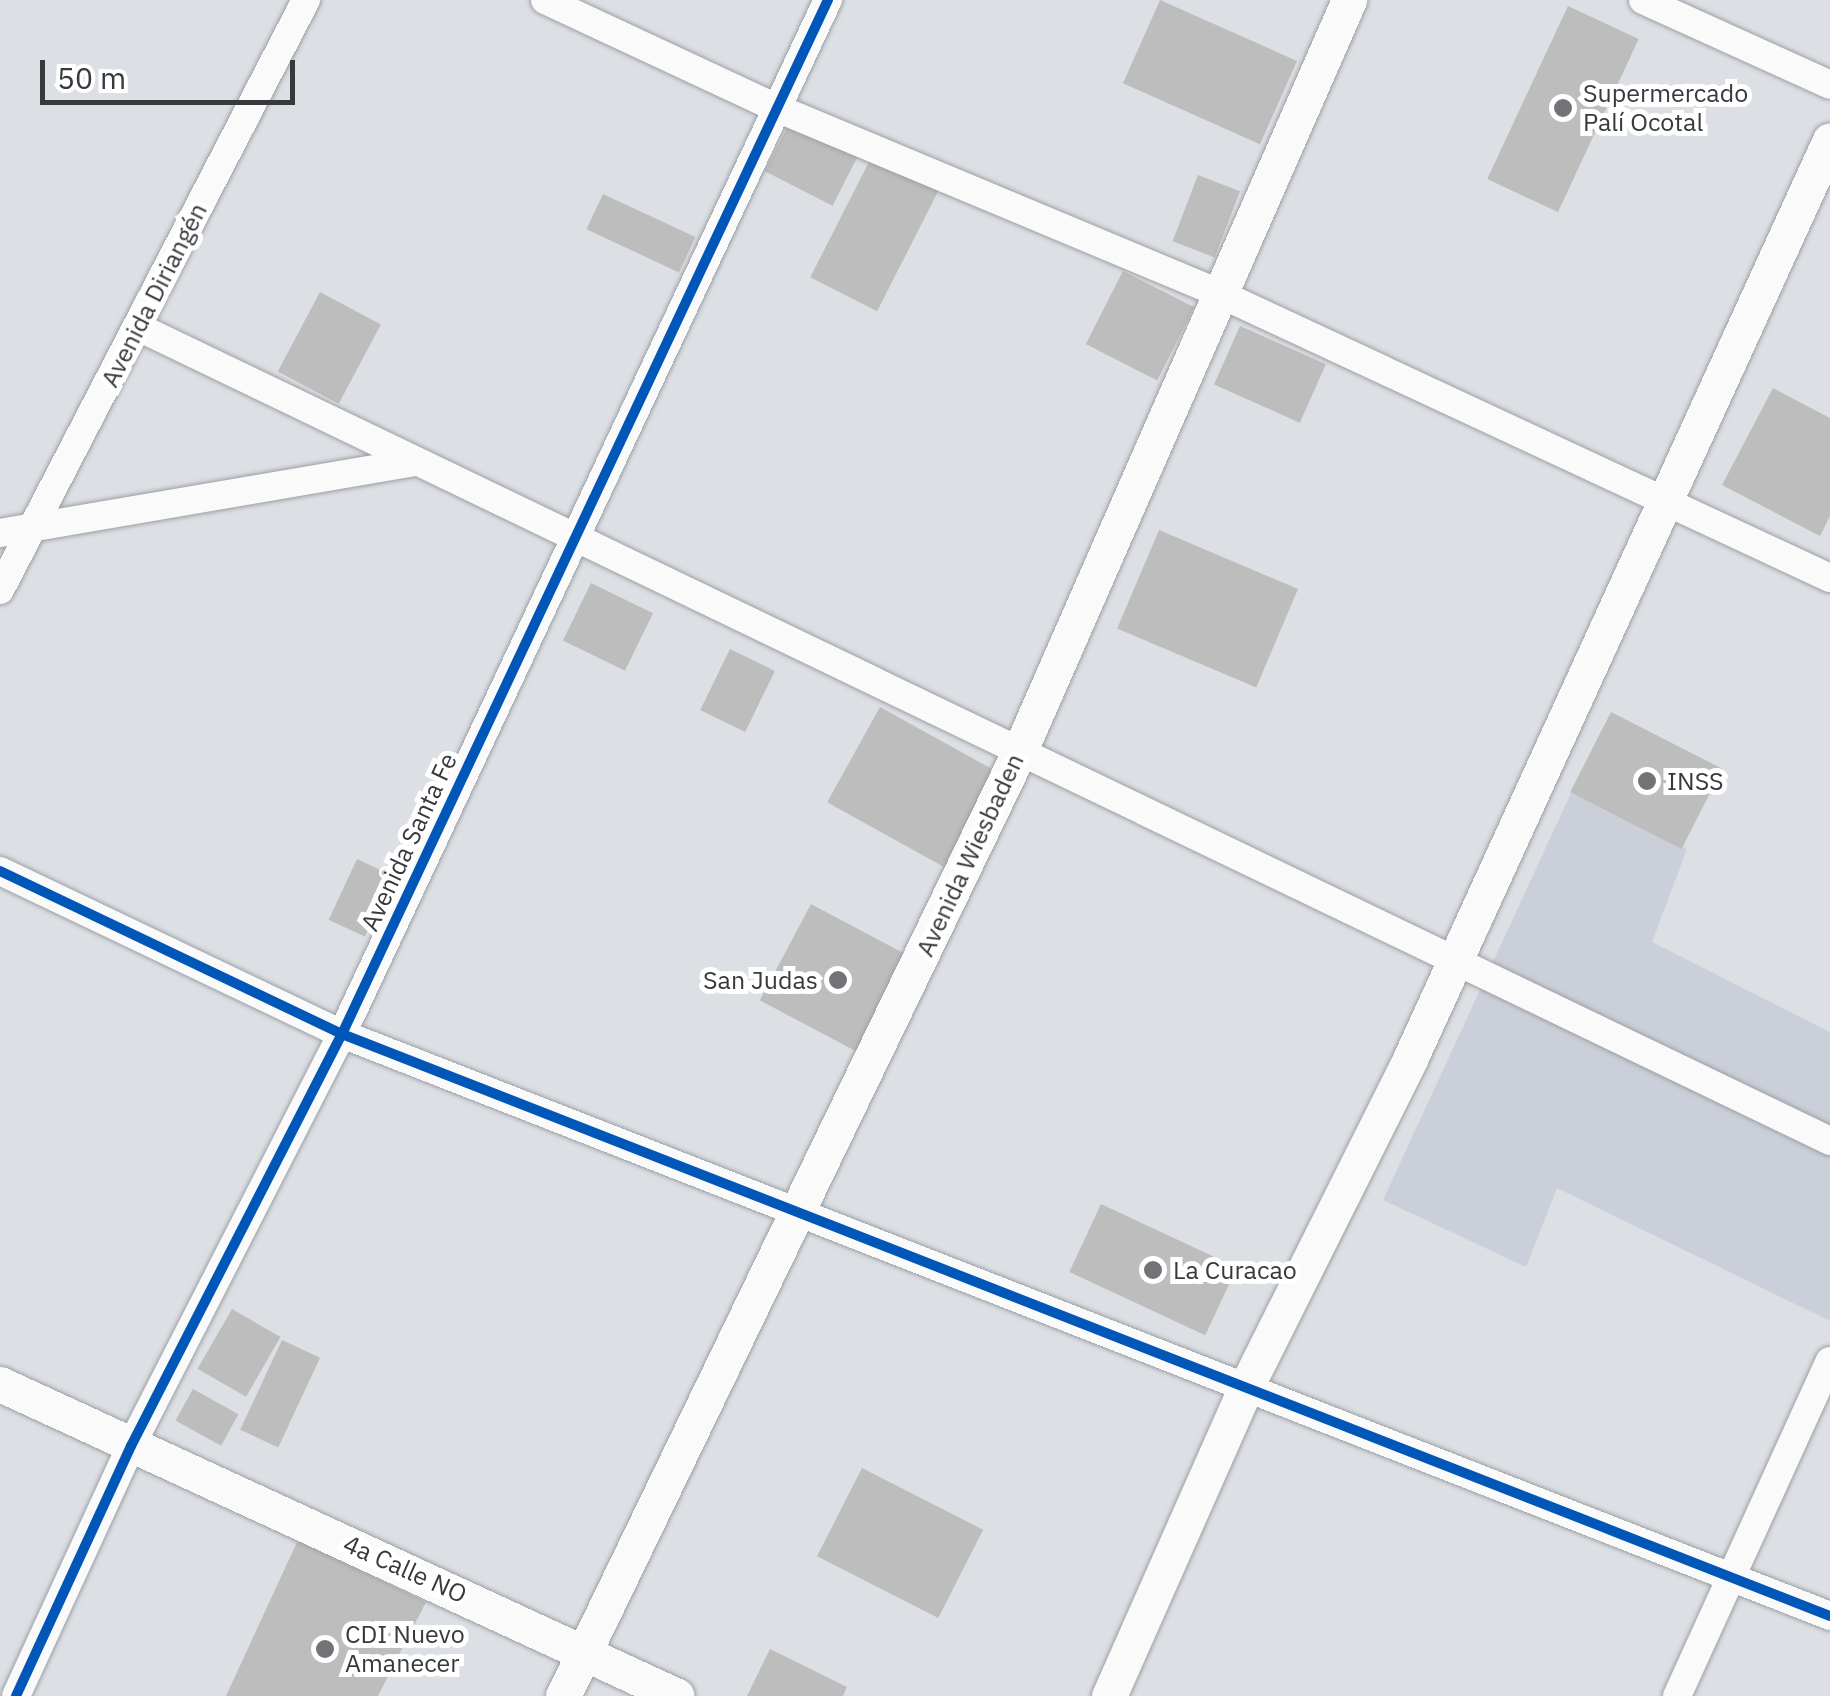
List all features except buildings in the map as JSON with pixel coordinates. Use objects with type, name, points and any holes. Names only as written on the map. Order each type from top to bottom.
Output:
[{"type":"street","name":"Avenida Diriangén","points":[[0,590],[306,0]]},
{"type":"street","points":[[545,0],[779,109],[1218,293],[1666,498],[1830,578]]},
{"type":"street","name":"Avenida Santa Fe","points":[[16,1696],[130,1446],[342,1034],[578,539],[828,0]]},
{"type":"street","name":"Avenida Wiesbaden","points":[[562,1696],[799,1214],[1021,748],[1349,0]]},
{"type":"street","points":[[1643,0],[1830,85]]},
{"type":"street","points":[[1109,1696],[1247,1385],[1456,958],[1830,140]]},
{"type":"street","points":[[138,327],[1021,748],[1830,1142]]},
{"type":"street","points":[[0,533],[31,531],[416,462]]},
{"type":"street","points":[[0,872],[342,1034],[1830,1616]]},
{"type":"street","points":[[1678,1696],[1830,1360]]},
{"type":"street","name":"4a Calle NO","points":[[0,1384],[584,1649],[677,1696]]},
{"type":"shaded area","points":[[1571,793],[1687,849],[1652,942],[1830,1032],[1830,1321],[1557,1188],[1526,1267],[1383,1200]]},
{"type":"cycle path","points":[[16,1696],[131,1446],[342,1034],[828,0]]},
{"type":"cycle path","points":[[0,871],[342,1034],[1830,1616]]},
{"type":"place","name":"Supermercado Palí Ocotal","points":[[1563,108]]},
{"type":"place","name":"INSS","points":[[1647,781]]},
{"type":"place","name":"San Judas","points":[[838,980]]},
{"type":"place","name":"La Curacao","points":[[1153,1270]]},
{"type":"place","name":"CDI Nuevo Amanecer","points":[[325,1649]]}]
